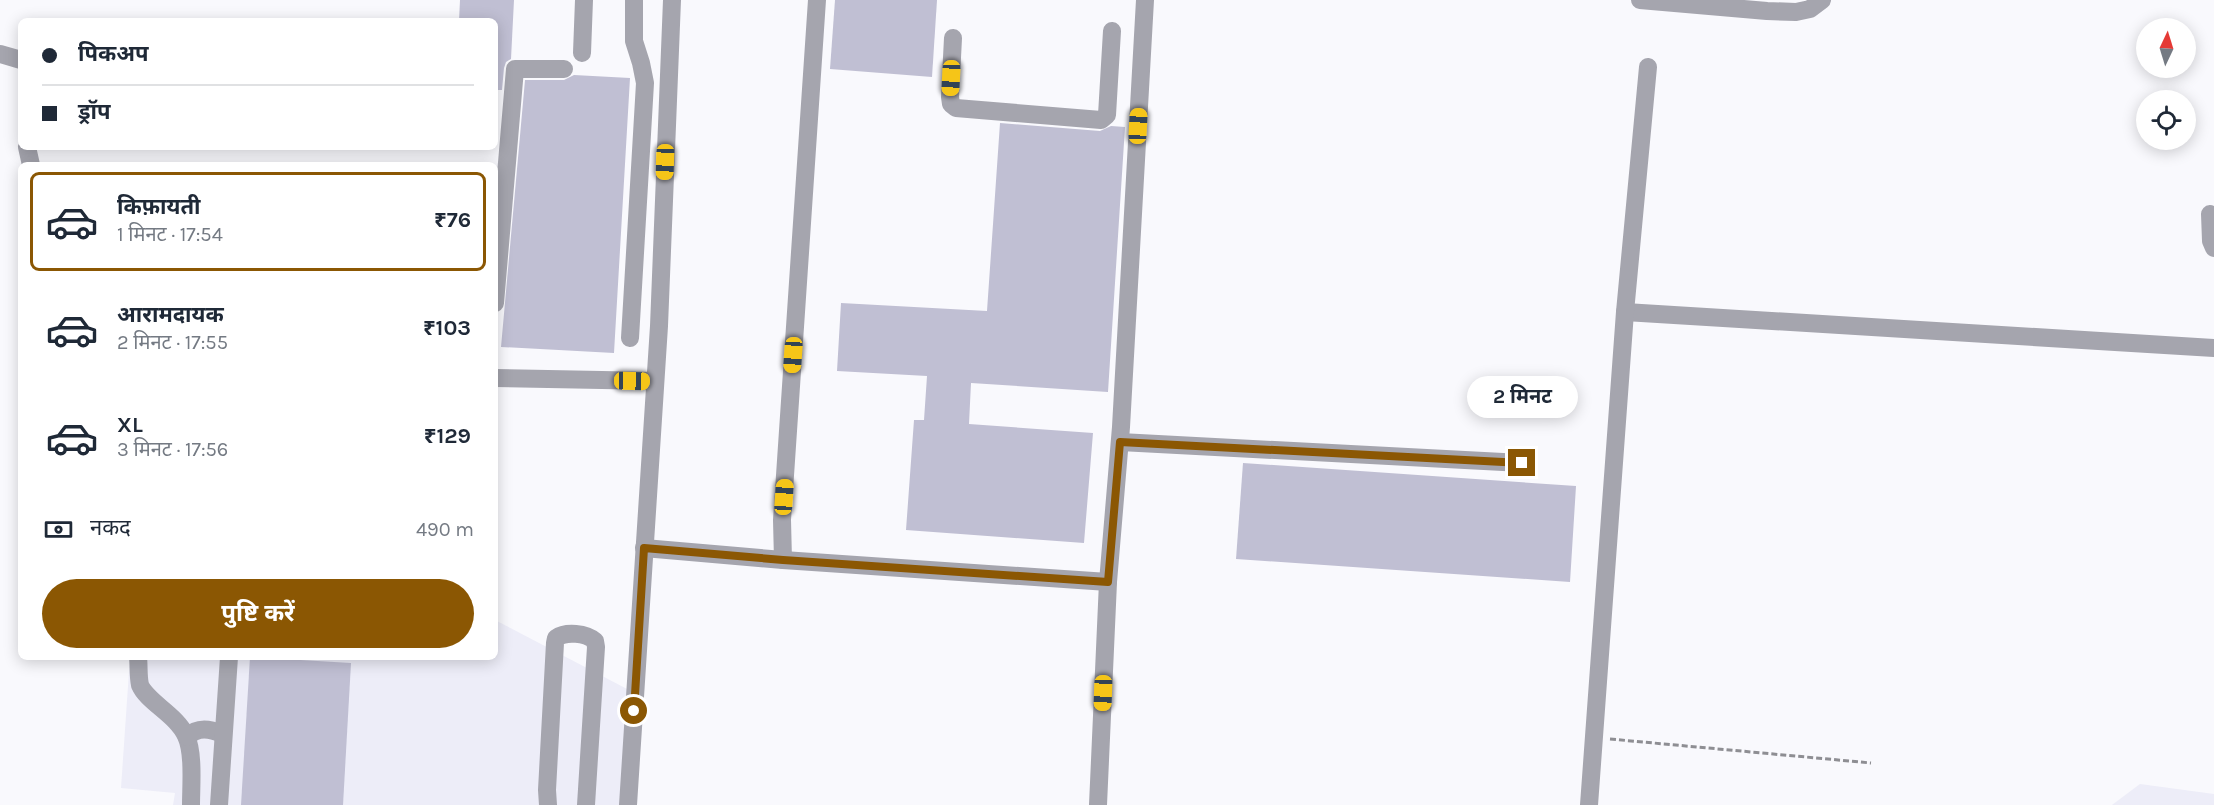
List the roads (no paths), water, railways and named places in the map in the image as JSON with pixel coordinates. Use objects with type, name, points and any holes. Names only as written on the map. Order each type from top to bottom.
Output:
[{"type":"street","points":[[582,53],[584,0]]},
{"type":"street","points":[[630,338],[645,83],[634,41],[634,0]]},
{"type":"street","points":[[628,805],[659,326],[672,0]]},
{"type":"street","points":[[783,560],[782,520],[817,0]]},
{"type":"street","points":[[1098,805],[1108,582],[1120,442],[1145,0]]},
{"type":"street","points":[[1640,0],[1796,12],[1810,9],[1822,0]]},
{"type":"street","points":[[953,38],[950,98],[951,104],[956,108],[1101,120],[1107,115],[1112,31]]},
{"type":"street","points":[[0,54],[18,59]]},
{"type":"street","points":[[1589,805],[1625,312],[1648,67]]},
{"type":"street","points":[[498,268],[515,69],[564,69]]},
{"type":"street","points":[[1108,100],[1139,103]]},
{"type":"street","points":[[2210,214],[2211,241],[2214,248]]},
{"type":"street","points":[[1625,312],[2214,348]]},
{"type":"street","points":[[498,378],[655,381]]},
{"type":"street","points":[[1120,442],[1522,463]]},
{"type":"street","points":[[644,548],[783,560],[1108,582]]},
{"type":"street","points":[[548,805],[555,643],[556,638],[562,634],[588,636],[595,641],[596,647],[586,805]]},
{"type":"street","points":[[138,660],[139,680],[144,691],[174,718],[187,737],[190,748],[191,805]]},
{"type":"street","points":[[219,805],[229,660]]},
{"type":"street","points":[[187,737],[194,731],[202,729],[223,734]]}]
